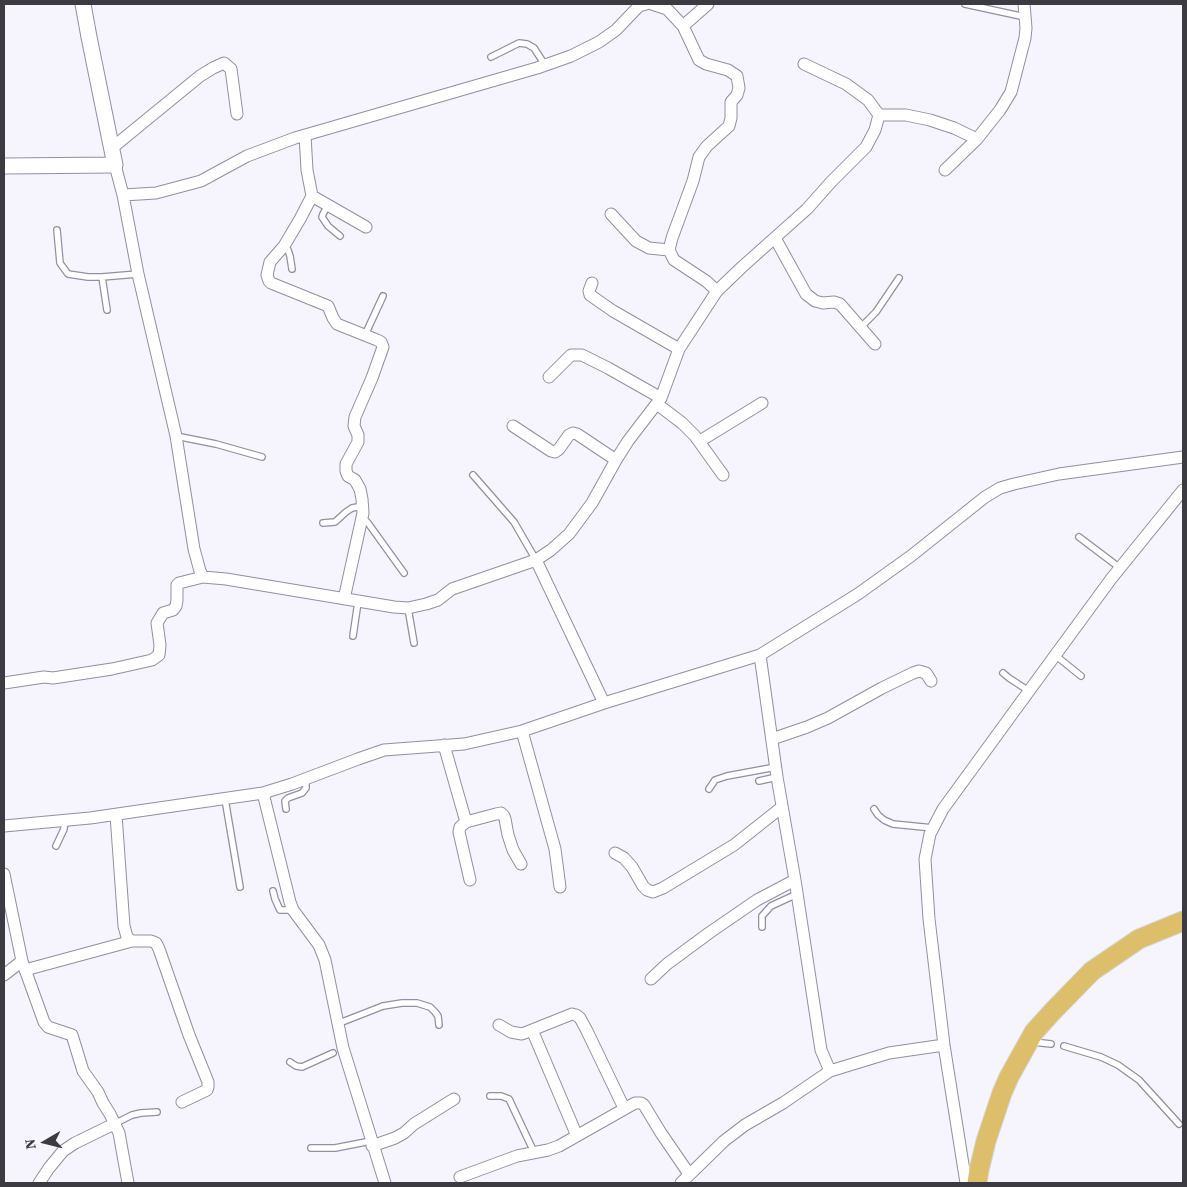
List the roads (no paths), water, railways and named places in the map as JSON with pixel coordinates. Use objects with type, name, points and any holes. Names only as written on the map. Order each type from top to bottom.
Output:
[{"type":"main road","points":[[977,1183],[978,1170],[986,1141],[1006,1085],[1034,1032],[1092,971],[1139,939],[1183,921]]},
{"type":"street","points":[[83,4],[88,37],[123,195],[138,274],[176,436],[194,549],[200,571],[204,577]]},
{"type":"street","points":[[123,195],[156,193],[200,181],[247,156],[305,135],[571,56],[599,42],[616,30],[639,6],[646,4]]},
{"type":"street","points":[[652,4],[667,9],[683,26],[699,60],[728,70],[738,76],[739,88],[731,102],[729,126],[707,146],[699,157],[669,250],[674,260],[706,281],[717,291]]},
{"type":"street","points":[[683,26],[708,4]]},
{"type":"street","points":[[945,170],[977,139],[1000,110],[1010,92],[1025,38],[1024,4]]},
{"type":"street","points":[[112,148],[200,76],[224,63],[231,69],[237,114]]},
{"type":"street","points":[[4,683],[112,669],[152,660],[159,655],[160,645],[157,623],[163,613],[173,610],[176,606],[176,584],[179,583],[204,577],[226,579],[394,608],[408,608],[438,600],[452,589],[536,560],[551,550],[569,534],[592,503],[628,441],[659,401],[679,349],[717,291],[807,209],[866,147],[875,130],[878,114],[868,100],[846,84],[804,64]]},
{"type":"street","points":[[878,114],[930,120],[954,128],[977,139]]},
{"type":"street","points":[[305,135],[307,170],[312,196],[284,246],[270,262],[267,275],[271,283],[328,306],[338,324],[381,342],[383,347],[356,417],[354,426],[358,435],[358,442],[346,464],[348,476],[355,480],[360,489],[363,512],[344,599]]},
{"type":"street","points":[[4,166],[115,165]]},
{"type":"street","points":[[312,196],[366,227]]},
{"type":"street","points":[[611,214],[636,241],[649,248],[669,250]]},
{"type":"street","points":[[774,238],[806,294],[815,301],[840,304],[875,344]]},
{"type":"street","points":[[592,283],[588,291],[590,295],[613,311],[679,349]]},
{"type":"street","points":[[549,377],[571,355],[582,355],[608,368],[659,401],[700,442],[723,474]]},
{"type":"street","points":[[700,442],[762,403]]},
{"type":"street","points":[[513,426],[555,452],[569,435],[577,434],[616,460]]},
{"type":"street","points":[[4,826],[116,815],[263,793],[384,750],[464,744],[522,731],[604,703],[760,655],[858,594],[911,556],[985,497],[1000,488],[1059,474],[1183,457]]},
{"type":"street","points":[[966,1183],[946,1060],[929,920],[925,866],[927,846],[933,828],[953,795],[1120,568],[1183,490]]},
{"type":"street","points":[[536,560],[604,703]]},
{"type":"street","points":[[760,655],[821,1050],[830,1071]]},
{"type":"street","points":[[772,739],[828,718],[912,673],[919,671],[926,673],[931,681]]},
{"type":"street","points":[[522,731],[555,850],[560,887]]},
{"type":"street","points":[[444,746],[466,822]]},
{"type":"street","points":[[263,793],[290,902],[293,910],[319,945],[325,960],[337,1024],[338,1050],[385,1183]]},
{"type":"street","points":[[615,853],[624,858],[632,867],[642,886],[653,892],[663,888],[734,844],[782,806]]},
{"type":"street","points":[[470,880],[459,832],[460,827],[466,822],[496,814],[504,816],[513,850],[521,864]]},
{"type":"street","points":[[116,815],[124,926],[127,937],[132,941]]},
{"type":"street","points":[[4,874],[9,930],[44,1022],[48,1027],[72,1035],[82,1071],[98,1092],[119,1133],[128,1183]]},
{"type":"street","points":[[651,979],[667,964],[757,900],[795,880]]},
{"type":"street","points":[[4,975],[23,965],[132,941],[151,941],[156,943],[189,1036],[208,1082],[207,1090],[182,1102]]},
{"type":"street","points":[[499,1025],[511,1032],[522,1034],[572,1014],[576,1015],[580,1018],[587,1031],[624,1108]]},
{"type":"street","points":[[532,1030],[577,1136]]},
{"type":"street","points":[[681,1183],[724,1141],[830,1071],[890,1053],[944,1045]]},
{"type":"street","points":[[372,1143],[395,1138],[454,1099]]},
{"type":"street","points":[[460,1177],[501,1162],[559,1146],[635,1103],[644,1105],[689,1174]]},
{"type":"street","points":[[39,1183],[64,1151],[75,1143],[114,1124]]},
{"type":"lane","points":[[965,4],[1025,17]]},
{"type":"lane","points":[[491,57],[519,43],[527,44],[534,48],[545,65]]},
{"type":"lane","points":[[328,205],[322,217],[328,226],[340,236]]},
{"type":"lane","points":[[57,230],[60,263],[68,274],[102,277],[138,274]]},
{"type":"lane","points":[[284,246],[288,250],[292,269]]},
{"type":"lane","points":[[102,277],[107,310]]},
{"type":"lane","points":[[861,327],[876,312],[899,278]]},
{"type":"lane","points":[[365,335],[383,296]]},
{"type":"lane","points":[[176,436],[216,444],[262,457]]},
{"type":"lane","points":[[473,474],[514,522],[536,560]]},
{"type":"lane","points":[[324,523],[335,522],[352,508],[363,512],[368,523],[404,573]]},
{"type":"lane","points":[[1079,537],[1120,568]]},
{"type":"lane","points":[[353,636],[358,602]]},
{"type":"lane","points":[[408,608],[414,643]]},
{"type":"lane","points":[[1055,655],[1081,676]]},
{"type":"lane","points":[[1003,673],[1029,690]]},
{"type":"lane","points":[[759,781],[777,772]]},
{"type":"lane","points":[[708,789],[715,780],[726,776],[777,772]]},
{"type":"lane","points":[[286,809],[288,798],[302,793],[306,788],[306,779]]},
{"type":"lane","points":[[225,799],[240,887]]},
{"type":"lane","points":[[874,809],[884,820],[893,824],[933,828]]},
{"type":"lane","points":[[56,846],[64,829],[65,821]]},
{"type":"lane","points":[[273,891],[274,899],[280,910],[293,910]]},
{"type":"lane","points":[[762,927],[762,916],[770,906],[797,894]]},
{"type":"lane","points":[[337,1024],[383,1006],[417,1003],[430,1007],[438,1016],[439,1025]]},
{"type":"lane","points":[[1029,1041],[1051,1044]]},
{"type":"lane","points":[[1064,1046],[1101,1057],[1118,1065],[1139,1080],[1179,1124]]},
{"type":"lane","points":[[290,1062],[302,1067],[338,1050]]},
{"type":"lane","points":[[490,1096],[501,1096],[509,1099],[534,1152]]},
{"type":"lane","points":[[114,1124],[132,1115],[157,1112]]},
{"type":"lane","points":[[311,1148],[335,1148],[372,1143]]}]
